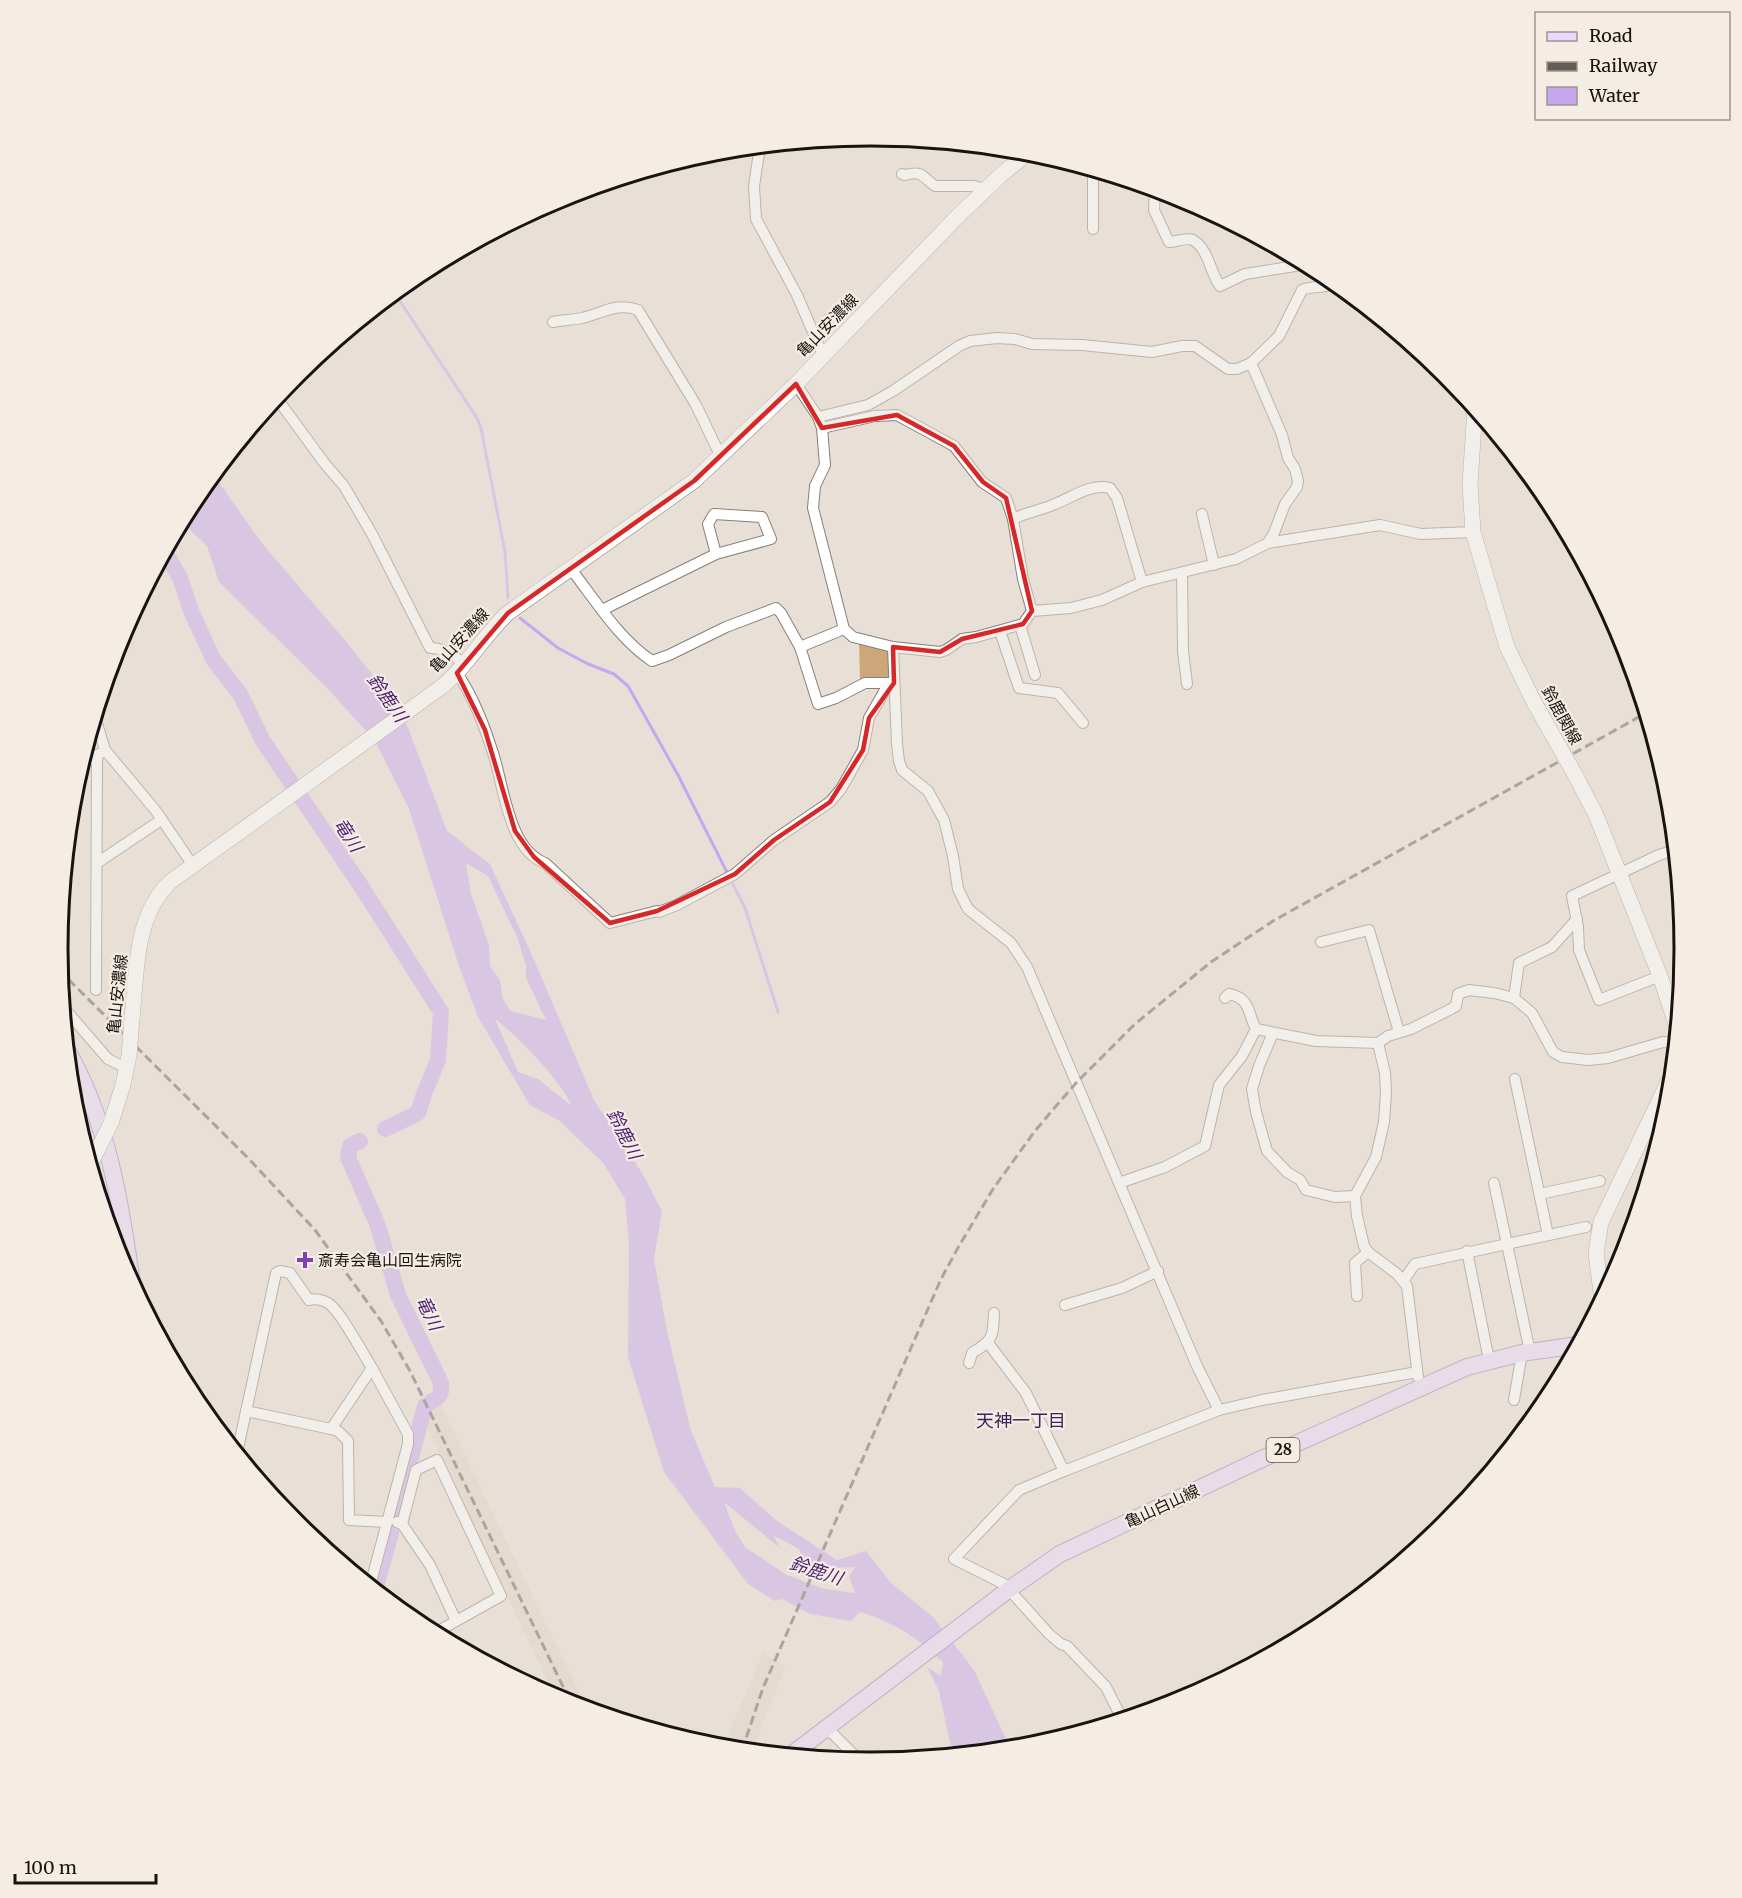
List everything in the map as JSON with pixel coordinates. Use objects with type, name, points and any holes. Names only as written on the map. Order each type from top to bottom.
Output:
[{"type":"main road","name":"亀山安濃線","points":[[95,1156],[111,1123],[128,1062],[138,957],[146,917],[162,890],[195,862],[440,688],[461,669],[493,626],[508,613],[668,501],[721,457],[796,384],[986,189],[1019,159]]},
{"type":"main road","name":"鈴鹿関線","points":[[1474,418],[1470,484],[1473,532],[1507,647],[1535,704],[1596,815],[1672,1012]]},
{"type":"main road","points":[[77,1070],[89,1095],[110,1159],[121,1208],[127,1252]]},
{"type":"main road","points":[[1600,1285],[1596,1254],[1601,1222],[1660,1098]]},
{"type":"main road","name":"亀山白山線","points":[[799,1749],[1060,1554],[1418,1379],[1526,1352],[1570,1346]]},
{"type":"street","points":[[759,153],[754,186],[756,219],[797,295],[823,355]]},
{"type":"street","points":[[902,174],[915,172],[922,174],[935,186],[974,186],[986,189]]},
{"type":"street","points":[[1093,177],[1093,229]]},
{"type":"street","points":[[1155,198],[1154,210],[1168,242],[1193,240],[1204,253],[1220,286],[1245,274],[1293,266]]},
{"type":"street","points":[[820,422],[868,405],[893,391],[958,346],[970,341],[1015,339],[1032,344],[1082,345],[1152,352],[1195,346],[1228,369],[1237,369],[1251,363],[1279,336],[1302,291],[1308,288],[1325,287]]},
{"type":"street","points":[[554,322],[584,318],[612,307],[638,310],[696,405],[721,457]]},
{"type":"street","points":[[1251,363],[1282,435],[1288,458],[1295,469],[1298,481],[1268,543]]},
{"type":"street","points":[[796,384],[820,422],[825,465],[815,486],[813,508],[844,628],[853,637],[893,647],[940,652],[962,639],[1023,624],[1032,611]]},
{"type":"street","points":[[281,404],[344,486],[372,534],[430,648],[442,650],[461,669],[485,730],[515,831],[534,857],[545,863],[610,923],[668,909],[730,877],[774,840],[830,802],[841,789],[862,750],[869,718],[891,683]]},
{"type":"street","points":[[820,422],[885,414],[906,418],[954,446],[982,482],[1006,498],[1013,519],[1023,579],[1032,611]]},
{"type":"street","points":[[1013,519],[1099,486],[1110,488],[1117,498],[1142,582]]},
{"type":"street","points":[[602,610],[717,554],[771,539],[762,517],[714,514],[708,524],[717,554]]},
{"type":"street","points":[[1203,514],[1214,565]]},
{"type":"street","points":[[1032,611],[1071,608],[1102,600],[1142,582],[1243,556],[1268,543],[1380,525],[1420,534],[1473,532]]},
{"type":"street","points":[[571,568],[602,610],[639,652],[652,661],[726,627],[776,608],[801,647],[818,704],[836,698],[865,683],[891,683]]},
{"type":"street","points":[[1182,573],[1183,651],[1187,684]]},
{"type":"street","points":[[1020,625],[1035,675]]},
{"type":"street","points":[[801,647],[844,628]]},
{"type":"street","points":[[1000,631],[1019,688],[1058,693],[1083,723]]},
{"type":"street","points":[[893,647],[891,683],[902,770],[928,790],[944,820],[953,855],[958,889],[968,909],[1011,943],[1027,967],[1197,1366],[1219,1410]]},
{"type":"street","points":[[96,990],[101,753],[98,732]]},
{"type":"street","points":[[101,753],[121,767],[195,862]]},
{"type":"street","points":[[91,757],[101,753]]},
{"type":"street","points":[[97,863],[161,820]]},
{"type":"street","points":[[1660,976],[1599,1000],[1579,950],[1577,920],[1572,896],[1669,852]]},
{"type":"street","points":[[1514,998],[1519,963],[1552,947],[1577,920]]},
{"type":"street","points":[[1321,942],[1369,930],[1399,1032]]},
{"type":"street","points":[[1256,1029],[1316,1041],[1378,1043],[1388,1036],[1411,1029],[1451,1009],[1456,1006],[1458,994],[1469,990],[1514,998],[1533,1013],[1553,1052],[1562,1058],[1588,1060],[1608,1058],[1663,1042],[1669,1042]]},
{"type":"street","points":[[1119,1182],[1165,1167],[1205,1146],[1219,1085],[1242,1056],[1256,1029],[1247,1005],[1234,995],[1229,994],[1225,998]]},
{"type":"street","points":[[70,1015],[108,1059],[128,1062]]},
{"type":"street","points":[[1273,1033],[1258,1066],[1252,1089],[1267,1151],[1287,1172],[1300,1180],[1306,1190],[1335,1197],[1355,1196]]},
{"type":"street","points":[[1119,1713],[1106,1686],[1067,1647],[1049,1634],[1006,1593],[1004,1584],[954,1559],[1019,1490],[1219,1410],[1262,1400],[1418,1379],[1409,1293],[1403,1281],[1368,1252],[1360,1231],[1355,1196],[1376,1157],[1384,1122],[1385,1073],[1378,1043]]},
{"type":"street","points":[[1515,1079],[1548,1235]]},
{"type":"street","points":[[1540,1194],[1600,1181]]},
{"type":"street","points":[[1494,1183],[1526,1352],[1514,1400]]},
{"type":"street","points":[[1403,1281],[1414,1264],[1586,1227]]},
{"type":"street","points":[[1467,1251],[1490,1360]]},
{"type":"street","points":[[1357,1296],[1355,1263],[1368,1252]]},
{"type":"street","points":[[239,1444],[276,1273],[280,1271],[290,1273],[309,1300],[329,1303],[372,1368],[408,1434],[408,1444],[372,1578]]},
{"type":"street","points":[[1065,1305],[1122,1288],[1158,1271]]},
{"type":"street","points":[[969,1364],[972,1353],[988,1343],[993,1336],[994,1314]]},
{"type":"street","points":[[988,1343],[1026,1393],[1064,1471]]},
{"type":"street","points":[[331,1429],[372,1368]]},
{"type":"street","points":[[246,1411],[338,1431],[348,1441],[350,1520],[387,1521],[402,1524],[430,1565],[456,1621]]},
{"type":"street","points":[[402,1524],[416,1470],[437,1460],[501,1596],[443,1628]]},
{"type":"street","points":[[828,1727],[851,1752]]},
{"type":"highlighted area","points":[[796,384],[822,428],[897,415],[954,446],[983,482],[1006,498],[1032,611],[1023,624],[962,639],[940,652],[893,647],[894,683],[869,718],[863,750],[830,802],[774,840],[735,874],[657,911],[610,923],[534,857],[515,831],[485,730],[457,673],[508,613],[694,481]]},
{"type":"shaded area","points":[[859,642],[885,648],[889,652],[890,671],[887,679],[860,679]]},
{"type":"shaded area","points":[[440,1403],[582,1698],[549,1684],[424,1421],[427,1410]]},
{"type":"shaded area","points":[[763,1653],[786,1667],[755,1744],[727,1739]]},
{"type":"water","name":"鈴鹿川","points":[[218,482],[261,542],[348,644],[402,712],[447,831],[490,864],[594,1100],[642,1173],[662,1211],[654,1259],[667,1331],[691,1431],[715,1487],[740,1488],[777,1521],[837,1560],[866,1551],[891,1583],[933,1617],[974,1670],[1005,1741],[953,1748],[939,1691],[927,1667],[941,1676],[943,1662],[905,1632],[873,1616],[860,1612],[851,1621],[810,1614],[782,1599],[775,1601],[748,1584],[664,1472],[628,1357],[629,1242],[625,1199],[604,1164],[560,1121],[530,1105],[478,1017],[458,963],[409,809],[375,741],[328,689],[219,582],[207,546],[188,527]],"holes":[[[466,863],[488,876],[518,939],[526,966],[526,978],[546,1020],[511,1011],[503,1000],[500,980],[490,966],[489,945],[471,894]],[[495,1019],[538,1060],[559,1084],[572,1106],[538,1079],[518,1072]],[[724,1502],[780,1548],[773,1535],[799,1549],[806,1569],[855,1567],[849,1576],[855,1593],[824,1589],[787,1575],[746,1548],[736,1533]]]},
{"type":"waterway","points":[[399,300],[477,418],[481,428],[505,552],[508,598]]},
{"type":"waterway","name":"竜川","points":[[169,559],[180,578],[192,613],[213,659],[240,694],[263,741],[361,886],[441,1012],[438,1060],[418,1113],[385,1129]]},
{"type":"waterway","points":[[520,618],[558,648],[588,664],[614,674],[628,686],[678,775],[745,908],[778,1012]]},
{"type":"waterway","name":"竜川","points":[[360,1141],[350,1146],[348,1157],[378,1226],[398,1295],[441,1383],[440,1395],[431,1402]]},
{"type":"waterway","name":"竜川","points":[[395,1516],[425,1406]]},
{"type":"waterway","name":"竜川","points":[[377,1582],[391,1533]]},
{"type":"railway","points":[[745,1742],[763,1688],[941,1279],[993,1189],[1056,1106],[1135,1024],[1211,962],[1273,921],[1640,717]]},
{"type":"railway","points":[[69,980],[249,1159],[315,1230],[381,1321],[410,1371],[565,1692]]},
{"type":"place","name":"斎寿会亀山回生病院","points":[[305,1260]]},
{"type":"district","name":"天神一丁目","points":[[1021,1421]]}]
